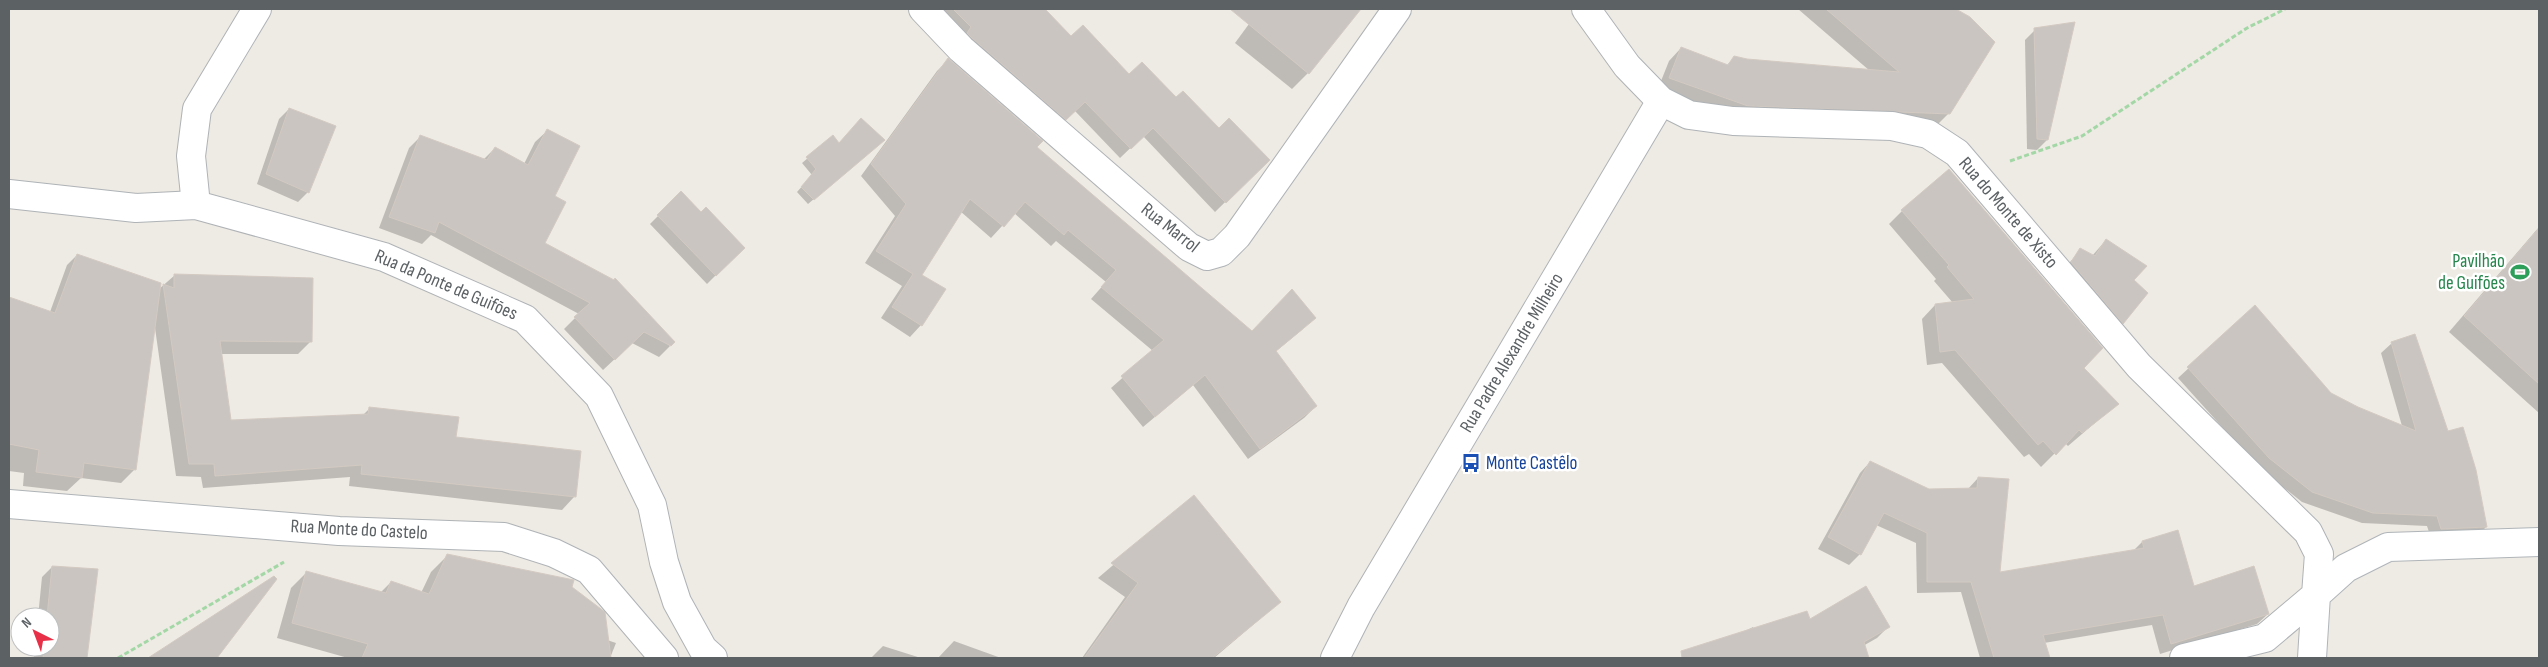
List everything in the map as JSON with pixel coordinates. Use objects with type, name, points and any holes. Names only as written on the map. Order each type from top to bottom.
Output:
[{"type":"street","points":[[196,205],[191,156],[198,109],[257,9]]},
{"type":"street","name":"Rua Marrol","points":[[923,9],[961,48],[1152,216],[1189,247],[1207,256],[1221,252],[1237,236],[1397,9]]},
{"type":"street","name":"Rua do Monte de Xisto","points":[[1586,9],[1627,66],[1661,101],[1688,115],[1733,120],[1892,126],[1928,134],[1957,153],[2139,366],[2308,532],[2319,554],[2312,658]]},
{"type":"street","name":"Rua Padre Alexandre Milheiro","points":[[1335,658],[1361,607],[1661,101]]},
{"type":"street","name":"Rua da Ponte de Guifões","points":[[9,194],[136,208],[196,205],[384,257],[525,319],[599,396],[652,505],[664,562],[678,602],[703,649],[713,658]]},
{"type":"street","name":"Rua Monte do Castelo","points":[[9,504],[339,531],[504,537],[554,553],[589,570],[664,658]]},
{"type":"street","points":[[2184,658],[2265,638],[2346,568],[2388,546],[2539,542]]},
{"type":"path","points":[[1974,174],[2082,136],[2247,28],[2285,9]]},
{"type":"path","points":[[118,658],[288,560]]},
{"type":"building","points":[[953,9],[1045,9],[1071,36],[1083,25],[1129,74],[1142,62],[1176,97],[1183,91],[1219,128],[1229,118],[1270,160],[1226,203],[1153,128],[1131,149],[1085,102],[1066,120],[972,38],[967,33],[971,27]]},
{"type":"building","points":[[1230,9],[1361,9],[1309,74]]},
{"type":"building","points":[[1826,9],[1956,9],[1970,17],[1995,42],[1950,114],[1748,106],[1669,78],[1681,47],[1728,65],[1734,56],[1747,59],[1899,72]]},
{"type":"building","points":[[2075,22],[2048,140],[2037,139],[2034,28]]},
{"type":"building","points":[[948,58],[1043,141],[1037,147],[1252,331],[1292,289],[1316,318],[1276,351],[1317,406],[1260,449],[1205,375],[1155,417],[1121,376],[1164,340],[1101,287],[1116,270],[1068,230],[1064,235],[1025,202],[1004,227],[970,199],[922,275],[946,289],[922,326],[892,307],[913,274],[876,251],[906,204],[871,164]]},
{"type":"building","points":[[289,108],[336,126],[309,193],[266,174]]},
{"type":"building","points":[[861,118],[885,140],[814,200],[801,187],[816,169],[806,157],[833,135],[839,143]]},
{"type":"building","points":[[547,129],[580,146],[555,196],[566,202],[545,243],[614,280],[615,278],[675,342],[671,346],[644,332],[615,360],[574,317],[590,303],[439,222],[435,233],[389,217],[420,135],[487,160],[495,147],[528,165]]},
{"type":"building","points":[[1949,169],[2103,348],[2084,368],[2119,404],[2082,433],[2079,430],[2056,455],[2043,441],[2038,445],[1955,350],[1940,352],[1935,304],[1974,299],[1947,267],[1949,265],[1901,210]]},
{"type":"building","points":[[681,191],[701,212],[706,207],[745,248],[716,276],[657,215]]},
{"type":"building","name":"Pavilhão de Guifões","points":[[2539,228],[2539,384],[2464,316]]},
{"type":"building","points":[[2106,239],[2147,266],[2134,280],[2148,293],[2123,324],[2071,262],[2080,248],[2095,256]]},
{"type":"building","points":[[77,254],[161,283],[136,470],[84,463],[82,478],[36,472],[39,450],[9,444],[9,297],[55,313]]},
{"type":"building","points":[[174,274],[313,278],[312,342],[220,341],[231,420],[368,414],[369,407],[459,417],[456,437],[581,451],[576,497],[361,474],[362,465],[215,476],[214,464],[189,464],[163,284],[174,288]]},
{"type":"building","points":[[2255,305],[2331,393],[2358,407],[2416,431],[2391,342],[2415,334],[2448,431],[2463,427],[2476,470],[2487,527],[2441,529],[2437,516],[2373,513],[2312,492],[2269,458],[2187,367]]},
{"type":"building","points":[[1870,461],[1929,489],[1977,488],[1978,477],[2009,479],[2000,572],[2144,548],[2142,541],[2178,530],[2194,586],[2254,566],[2269,614],[2171,644],[2163,615],[2043,635],[2050,658],[1994,658],[1971,582],[1927,582],[1927,533],[1884,513],[1861,555],[1828,537]]},
{"type":"building","points":[[1194,495],[1281,602],[1212,658],[1084,658],[1138,583],[1111,563]]},
{"type":"building","points":[[447,554],[574,580],[572,587],[605,612],[611,658],[362,658],[368,644],[292,623],[306,571],[386,593],[391,581],[429,594]]},
{"type":"building","points":[[52,566],[98,569],[87,658],[43,658],[60,657],[60,607],[48,607]]},
{"type":"building","points":[[274,576],[277,579],[217,658],[148,658]]},
{"type":"building","points":[[1866,586],[1890,627],[1864,642],[1869,658],[1682,658],[1681,651],[1807,611],[1810,619]]},
{"type":"place","name":"Pavilhão de Guifões","points":[[2520,272]]},
{"type":"place","name":"Monte Castêlo","points":[[1471,463]]}]
